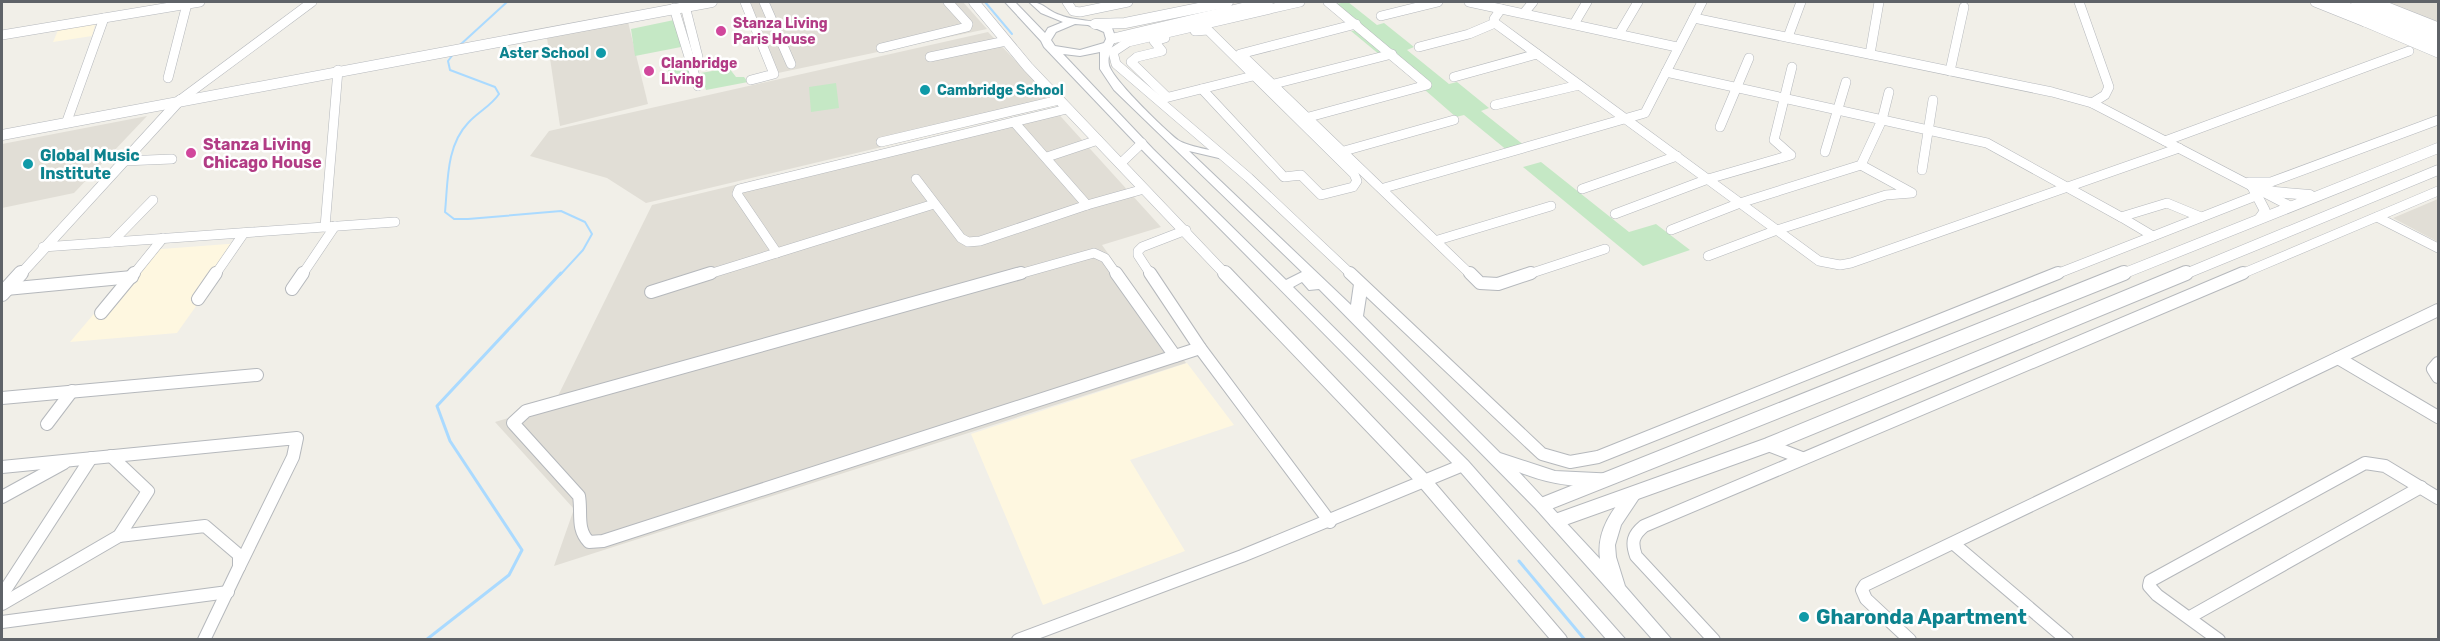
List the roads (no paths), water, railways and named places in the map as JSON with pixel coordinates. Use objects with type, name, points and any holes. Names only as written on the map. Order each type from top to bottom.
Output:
[{"type":"main road","points":[[1010,2],[1142,142],[1464,465],[1618,639]]},
{"type":"main road","points":[[1034,2],[1048,15],[1095,24],[1108,30],[1108,42],[1102,60],[1106,74],[1125,96],[1324,285],[1491,453],[1542,505],[1664,639]]},
{"type":"main road","points":[[1050,44],[1052,30],[1080,22]]},
{"type":"main road","points":[[1050,44],[1075,54],[1097,50],[1108,42]]},
{"type":"main road","points":[[1176,144],[1223,156]]},
{"type":"main road","points":[[1285,286],[1303,276],[1318,293],[1323,292],[1324,285]]},
{"type":"main road","points":[[1356,317],[1361,284]]},
{"type":"main road","points":[[1491,453],[1544,476],[1590,481],[1612,478]]},
{"type":"main road","points":[[1626,598],[1612,571],[1607,550],[1608,533],[1614,518],[1635,492]]},
{"type":"street","points":[[2,34],[200,2]]},
{"type":"street","points":[[4,291],[177,103],[312,2]]},
{"type":"street","points":[[2,135],[337,73],[475,44],[712,2]]},
{"type":"street","points":[[745,2],[774,74],[751,80]]},
{"type":"street","points":[[764,2],[791,64]]},
{"type":"street","points":[[881,48],[967,27],[968,24],[948,2]]},
{"type":"street","points":[[974,2],[1063,105],[1186,230],[1425,482],[1560,639]]},
{"type":"street","points":[[1067,2],[1073,10],[1080,12],[1128,2]]},
{"type":"street","points":[[1186,2],[1192,9]]},
{"type":"street","points":[[1108,42],[1233,9],[1269,2]]},
{"type":"street","points":[[1095,24],[1125,23],[1192,9],[1233,9],[1300,2]]},
{"type":"street","points":[[1309,117],[1426,87],[1392,54],[1328,2]]},
{"type":"street","points":[[1381,16],[1438,2]]},
{"type":"street","points":[[1474,2],[1677,47]]},
{"type":"street","points":[[1524,13],[1533,2]]},
{"type":"street","points":[[1574,24],[1587,2]]},
{"type":"street","points":[[1619,34],[1638,2]]},
{"type":"street","points":[[1384,189],[1626,119],[1648,110],[1677,47],[1702,2]]},
{"type":"street","points":[[1788,37],[1801,2]]},
{"type":"street","points":[[1870,54],[1879,2]]},
{"type":"street","points":[[2079,2],[2109,87],[2105,95],[2092,103]]},
{"type":"street","points":[[2314,2],[2439,53]]},
{"type":"street","points":[[2334,2],[2439,44]]},
{"type":"street","points":[[2356,2],[2439,35]]},
{"type":"street","points":[[2375,2],[2439,27]]},
{"type":"street","points":[[168,78],[187,4]]},
{"type":"street","points":[[685,6],[698,57]]},
{"type":"street","points":[[1950,71],[1964,7]]},
{"type":"street","points":[[674,8],[698,86]]},
{"type":"street","points":[[1162,98],[1116,64],[1113,52],[1128,42],[1208,23],[1233,9]]},
{"type":"street","points":[[1495,23],[1494,19],[1501,9]]},
{"type":"street","points":[[2390,15],[2401,12]]},
{"type":"street","points":[[68,121],[104,18]]},
{"type":"street","points":[[1694,18],[2092,103],[2290,206]]},
{"type":"street","points":[[2365,22],[2377,19]]},
{"type":"street","points":[[1208,23],[1438,240],[1476,280],[1485,284],[1498,284],[1605,249]]},
{"type":"street","points":[[1419,47],[1469,34],[1495,23]]},
{"type":"street","points":[[1495,23],[1819,261],[1840,265],[2179,148]]},
{"type":"street","points":[[1240,54],[1356,24]]},
{"type":"street","points":[[1202,88],[1284,177],[1288,179],[1301,176],[1321,195],[1353,187],[1358,181],[1354,174],[1208,30],[1154,41],[1162,51],[1137,57],[1131,62],[1162,98],[1542,454],[1570,462],[1584,461],[1623,448],[1855,353],[2201,217],[2252,188],[2439,120]]},
{"type":"street","points":[[930,57],[1006,41]]},
{"type":"street","points":[[2165,141],[2409,51]]},
{"type":"street","points":[[1274,84],[1392,54]]},
{"type":"street","points":[[1454,77],[1537,54]]},
{"type":"street","points":[[1720,127],[1749,58]]},
{"type":"street","points":[[1615,214],[1708,179],[1791,155],[1774,140],[1792,67]]},
{"type":"street","points":[[1666,72],[1987,143],[2153,236]]},
{"type":"street","points":[[292,289],[330,227],[337,73]]},
{"type":"street","points":[[1162,98],[1253,76]]},
{"type":"street","points":[[1825,152],[1846,82]]},
{"type":"street","points":[[1495,105],[1579,85]]},
{"type":"street","points":[[1861,165],[1882,120],[1889,92]]},
{"type":"street","points":[[1922,170],[1933,100]]},
{"type":"street","points":[[777,253],[737,194],[739,189],[1014,122],[1063,105]]},
{"type":"street","points":[[881,142],[1063,105]]},
{"type":"street","points":[[1344,151],[1454,120]]},
{"type":"street","points":[[1014,122],[1087,205]]},
{"type":"street","points":[[1047,157],[1098,140]]},
{"type":"street","points":[[1120,164],[1132,155],[1142,142]]},
{"type":"street","points":[[1542,505],[2439,148]]},
{"type":"street","points":[[1582,189],[1677,156]]},
{"type":"street","points":[[123,161],[172,159]]},
{"type":"street","points":[[1671,230],[1740,203],[1861,165],[1912,193],[1886,195],[1777,230],[1708,256]]},
{"type":"street","points":[[1556,521],[1768,445],[2439,170]]},
{"type":"street","points":[[916,179],[963,240],[974,242],[1144,189]]},
{"type":"street","points":[[2252,188],[2293,194],[2323,193]]},
{"type":"street","points":[[2252,188],[2265,211],[2260,218]]},
{"type":"street","points":[[1714,639],[1636,556],[1632,546],[1635,534],[1644,526],[2439,191]]},
{"type":"street","points":[[112,242],[153,200]]},
{"type":"street","points":[[2121,217],[2167,203],[2201,217]]},
{"type":"street","points":[[651,292],[934,204]]},
{"type":"street","points":[[1438,240],[1551,206]]},
{"type":"street","points":[[2377,217],[2439,248]]},
{"type":"street","points":[[43,247],[395,222]]},
{"type":"street","points":[[1186,230],[1142,247],[1138,255],[1200,348],[1330,522]]},
{"type":"street","points":[[198,299],[244,233]]},
{"type":"street","points":[[101,313],[163,238]]},
{"type":"street","points":[[1175,356],[1105,258],[1094,253],[526,411],[513,423],[579,496],[580,533],[589,542],[603,541],[1200,348]]},
{"type":"street","points":[[4,291],[132,276]]},
{"type":"street","points":[[1910,639],[1866,599],[1862,590],[1865,585],[2439,310]]},
{"type":"street","points":[[2338,358],[2439,417]]},
{"type":"street","points":[[2439,363],[2433,369],[2439,377]]},
{"type":"street","points":[[2,398],[257,375]]},
{"type":"street","points":[[47,424],[72,391]]},
{"type":"street","points":[[2,467],[297,438],[293,457],[204,639]]},
{"type":"street","points":[[1768,445],[1802,458]]},
{"type":"street","points":[[111,456],[148,491],[119,536]]},
{"type":"street","points":[[2,595],[91,458]]},
{"type":"street","points":[[2,497],[69,460]]},
{"type":"street","points":[[2219,639],[2157,594],[2149,586],[2150,581],[2365,463],[2385,466],[2439,498]]},
{"type":"street","points":[[1018,639],[1134,598],[1330,522],[1464,465]]},
{"type":"street","points":[[2190,617],[2421,487]]},
{"type":"street","points":[[2,604],[119,536],[205,526],[239,555],[239,567]]},
{"type":"street","points":[[1954,544],[2067,639]]},
{"type":"street","points":[[2,622],[228,592]]},
{"type":"waterway","points":[[460,45],[507,2]]},
{"type":"waterway","points":[[985,2],[1012,34]]},
{"type":"waterway","points":[[454,53],[448,61],[450,70],[495,87],[499,94],[468,123],[456,142],[449,165],[445,212],[454,219],[468,219],[561,211],[585,222],[592,234],[583,250],[560,275]]},
{"type":"waterway","points":[[426,640],[509,575],[522,550],[450,441],[437,406],[561,273]]},
{"type":"waterway","points":[[1519,561],[1585,640]]},
{"type":"place","name":"Stanza Living Paris House","points":[[721,31]]},
{"type":"place","name":"Aster School","points":[[601,53]]},
{"type":"place","name":"Clanbridge Living","points":[[649,71]]},
{"type":"place","name":"Cambridge School","points":[[925,90]]},
{"type":"place","name":"Stanza Living Chicago House","points":[[191,153]]},
{"type":"place","name":"Global Music Institute","points":[[28,164]]},
{"type":"place","name":"Gharonda Apartment","points":[[1804,617]]}]
